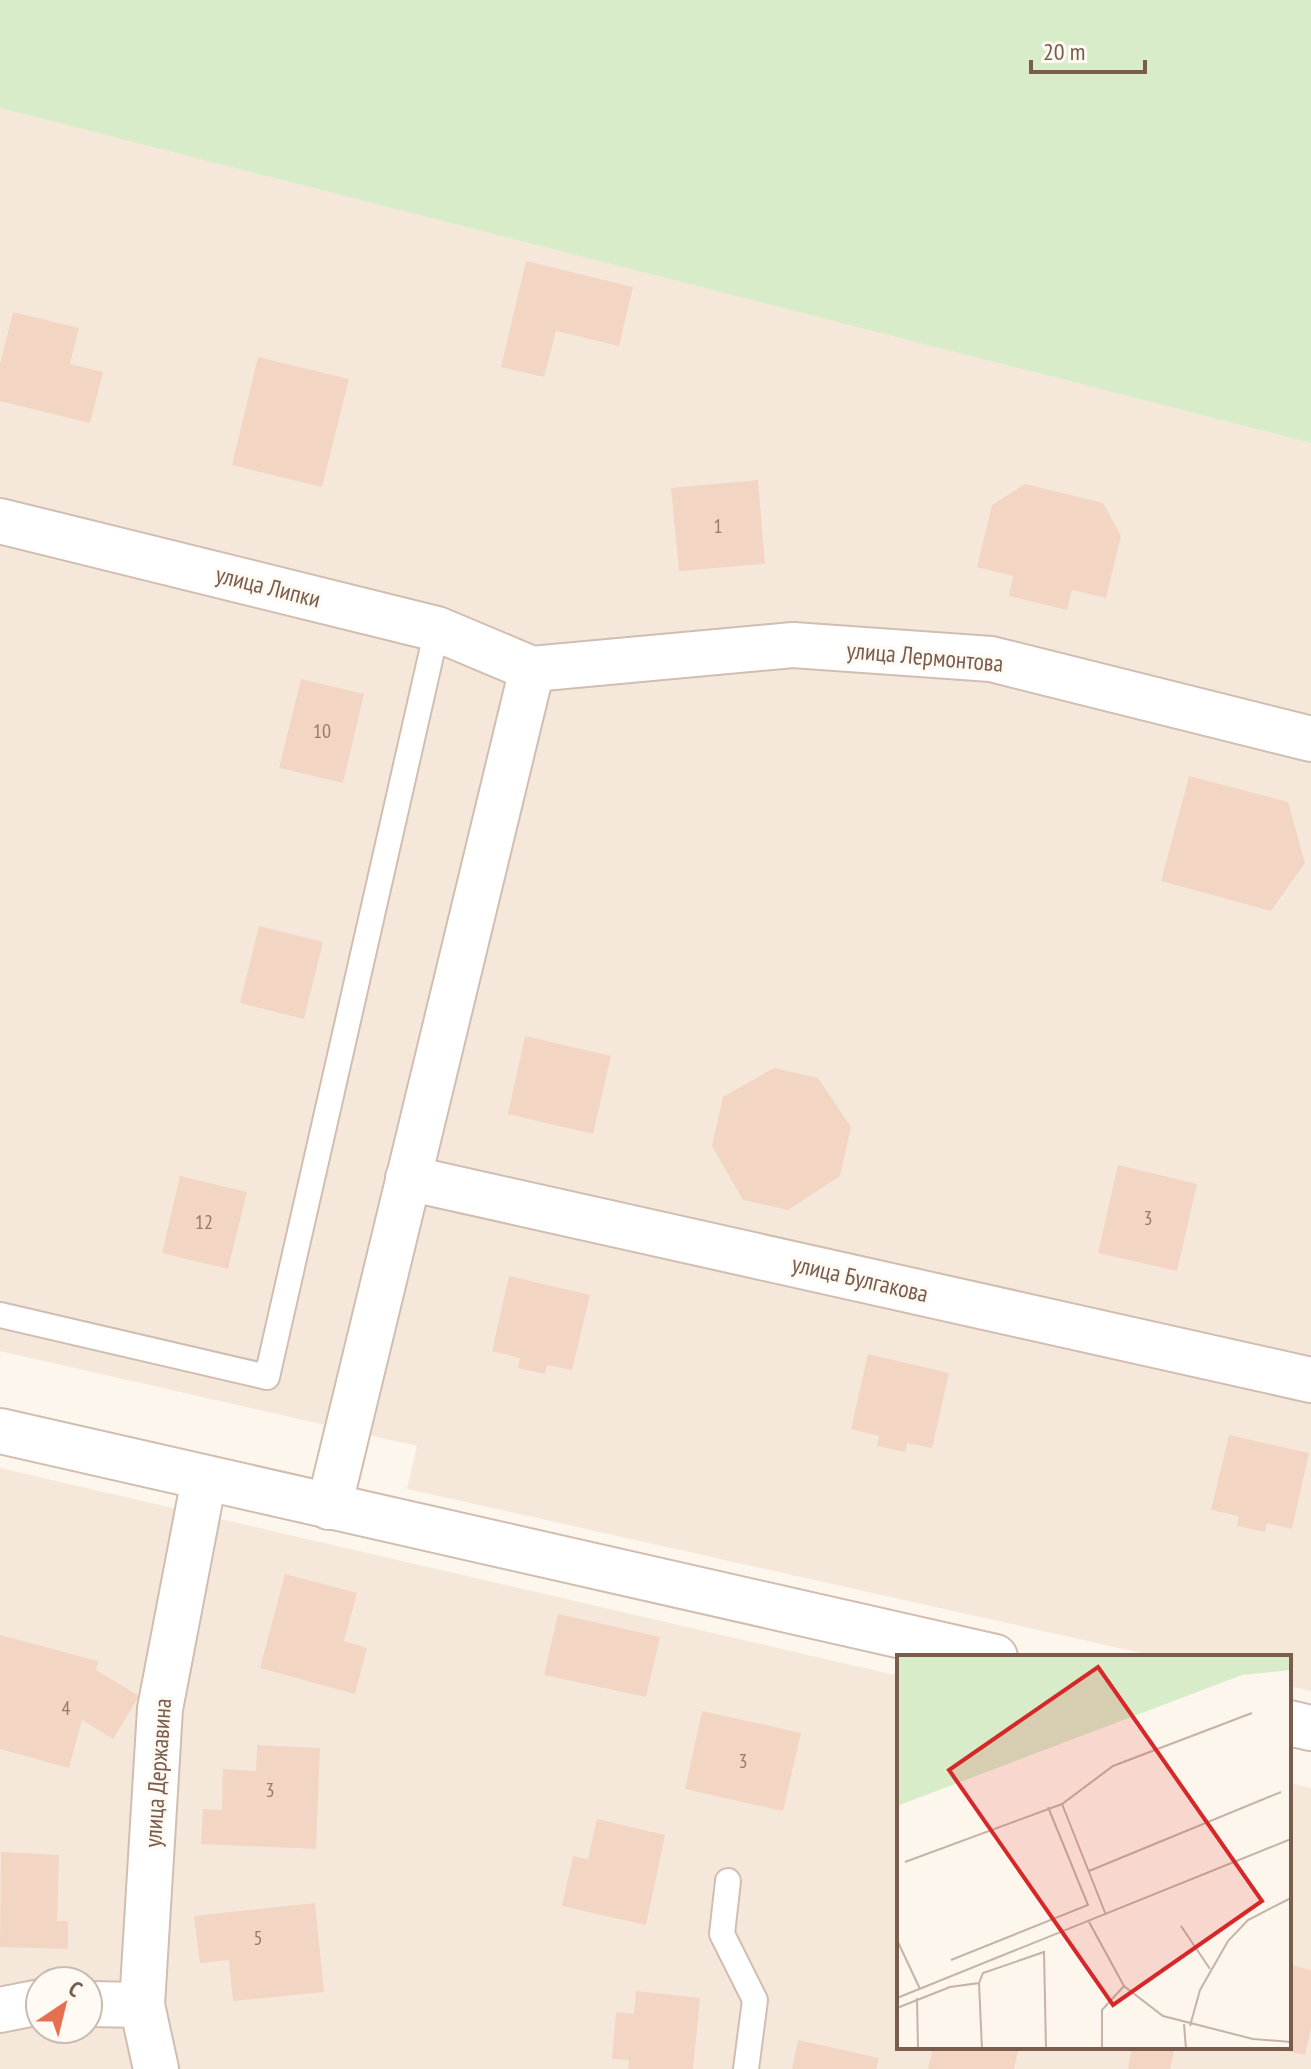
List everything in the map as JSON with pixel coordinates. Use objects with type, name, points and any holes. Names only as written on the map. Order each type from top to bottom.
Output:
[{"type":"street","name":"улица Липки","points":[[0,521],[437,629],[532,669]]},
{"type":"street","name":"улица Лермонтова","points":[[532,669],[793,645],[991,659],[1311,739]]},
{"type":"street","points":[[329,1507],[532,669]]},
{"type":"street","name":"улица Булгакова","points":[[408,1178],[1311,1380]]},
{"type":"street","points":[[0,1431],[986,1655]]},
{"type":"street","name":"улица Державина","points":[[156,2069],[142,2005],[160,1709],[204,1479]]},
{"type":"street","points":[[1291,1723],[1311,1728]]},
{"type":"street","points":[[104,2004],[142,2005]]},
{"type":"street","points":[[0,2010],[24,2005]]},
{"type":"lane","points":[[0,1315],[267,1377],[437,629]]},
{"type":"lane","points":[[728,1881],[722,1934],[755,2000],[746,2069]]},
{"type":"shaded area","points":[[0,108],[1311,443],[1311,1691],[1291,1686],[1291,1655],[1150,1655],[407,1489],[417,1446],[0,1351]]},
{"type":"shaded area","points":[[0,1468],[897,1676],[897,2049],[1291,2049],[1291,1783],[1311,1788],[1311,2069],[0,2069]]},
{"type":"green space","points":[[0,0],[1311,0],[1311,443],[0,108]]},
{"type":"building","points":[[526,261],[633,287],[619,346],[556,331],[544,377],[501,367]]},
{"type":"building","points":[[13,312],[79,328],[70,364],[103,372],[90,423],[0,401],[0,364]]},
{"type":"building","points":[[258,357],[349,379],[322,487],[232,465]]},
{"type":"building","points":[[758,480],[765,564],[679,571],[671,488]]},
{"type":"building","points":[[1025,484],[1103,503],[1121,536],[1106,598],[1072,590],[1067,610],[1009,596],[1013,576],[977,567],[992,505]]},
{"type":"building","points":[[301,679],[364,694],[343,783],[279,768]]},
{"type":"building","points":[[1189,776],[1288,802],[1305,863],[1271,911],[1161,881]]},
{"type":"building","points":[[259,926],[323,942],[304,1019],[240,1003]]},
{"type":"building","points":[[525,1036],[611,1056],[593,1134],[508,1114]]},
{"type":"building","points":[[774,1068],[818,1078],[851,1127],[840,1176],[788,1210],[743,1200],[712,1146],[723,1097]]},
{"type":"building","points":[[1118,1165],[1197,1184],[1177,1271],[1098,1253]]},
{"type":"building","points":[[180,1176],[247,1192],[228,1269],[162,1253]]},
{"type":"building","points":[[509,1276],[590,1295],[572,1370],[547,1365],[545,1374],[518,1368],[520,1358],[492,1351]]},
{"type":"building","points":[[868,1354],[949,1373],[932,1448],[907,1443],[905,1452],[877,1446],[879,1436],[851,1429]]},
{"type":"building","points":[[1229,1435],[1309,1453],[1292,1529],[1267,1523],[1265,1532],[1237,1526],[1239,1516],[1211,1510]]},
{"type":"building","points":[[285,1574],[357,1593],[344,1641],[367,1648],[355,1694],[260,1668]]},
{"type":"building","points":[[558,1614],[660,1637],[646,1697],[544,1675]]},
{"type":"building","points":[[0,1635],[98,1661],[96,1670],[139,1696],[113,1739],[82,1720],[69,1768],[0,1749]]},
{"type":"building","points":[[702,1711],[801,1733],[783,1811],[685,1789]]},
{"type":"building","points":[[257,1745],[320,1748],[316,1849],[201,1844],[203,1809],[222,1810],[223,1769],[256,1771]]},
{"type":"building","points":[[597,1819],[665,1835],[646,1925],[562,1906],[573,1856],[588,1859]]},
{"type":"building","points":[[1,1852],[59,1855],[57,1921],[68,1921],[68,1949],[0,1947]]},
{"type":"building","points":[[315,1903],[324,1992],[233,2001],[229,1960],[200,1963],[194,1916]]},
{"type":"building","points":[[1291,1965],[1311,1970],[1311,2028],[1305,2055],[1277,2049],[1291,2049]]},
{"type":"building","points":[[636,1991],[700,1998],[693,2069],[628,2069],[629,2060],[612,2059],[616,2012],[634,2014]]},
{"type":"building","points":[[798,2040],[879,2058],[876,2069],[792,2069]]},
{"type":"building","points":[[933,2049],[1019,2049],[1014,2069],[928,2069]]},
{"type":"building","points":[[1132,2049],[1175,2049],[1170,2069],[1128,2069]]}]
